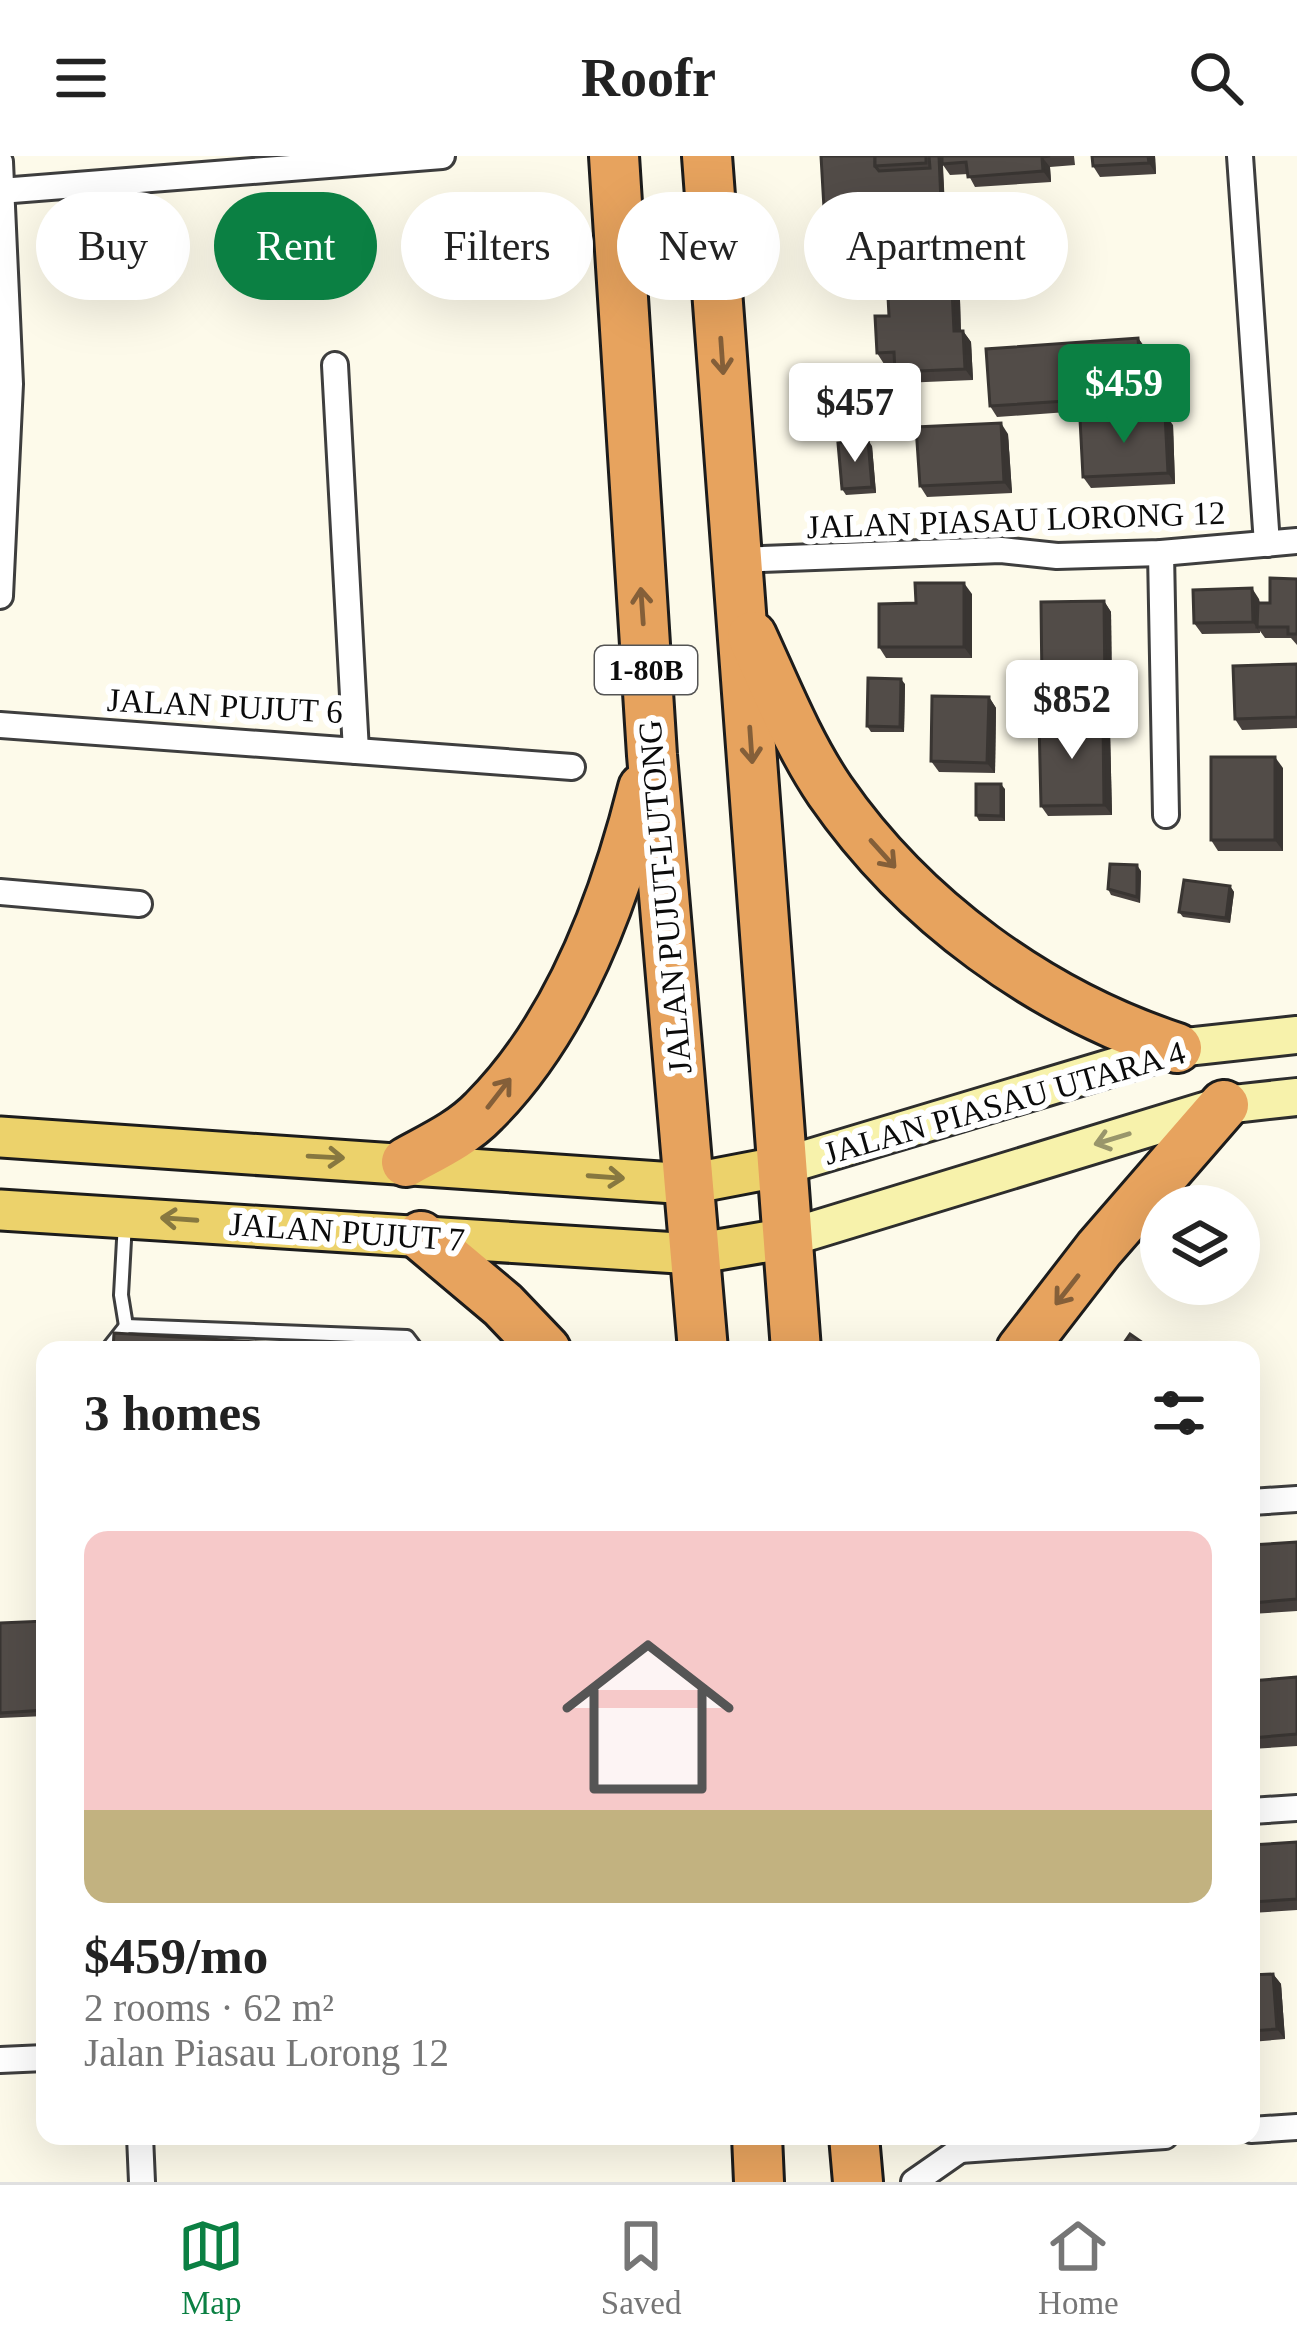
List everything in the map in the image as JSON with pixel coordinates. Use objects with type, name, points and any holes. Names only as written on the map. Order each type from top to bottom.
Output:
[{"type":"highway","name":"JALAN PUJUT-LUTONG","points":[[614,156],[652,755],[702,1341]]},
{"type":"highway","points":[[707,156],[795,1341]]},
{"type":"highway","points":[[740,610],[830,790],[922,896],[995,956],[1073,1006],[1177,1048]]},
{"type":"highway","points":[[406,1162],[455,1135],[485,1110],[546,1025],[615,884],[652,755]]},
{"type":"highway","points":[[1028,1341],[1099,1249],[1224,1105]]},
{"type":"highway","points":[[421,1236],[538,1341]]},
{"type":"highway","points":[[757,2145],[759,2182]]},
{"type":"highway","points":[[855,2145],[858,2182]]},
{"type":"main road","points":[[0,1137],[688,1184],[783,1166]]},
{"type":"main road","name":"JALAN PUJUT 7","points":[[0,1210],[694,1254],[788,1238]]},
{"type":"street","points":[[1,191],[442,156]]},
{"type":"street","points":[[1240,156],[1267,544]]},
{"type":"street","points":[[0,163],[5,384],[0,596]]},
{"type":"street","name":"JALAN PUJUT 6","points":[[0,724],[356,751],[335,365]]},
{"type":"street","name":"JALAN PIASAU LORONG 12","points":[[736,560],[1001,550],[1057,556],[1161,553],[1297,541]]},
{"type":"street","points":[[1161,553],[1166,815]]},
{"type":"street","points":[[356,751],[572,767]]},
{"type":"street","points":[[0,892],[139,904]]},
{"type":"street","name":"JALAN PIASAU UTARA 4","points":[[783,1166],[1177,1048],[1297,1035]]},
{"type":"street","name":"JALAN PIASAU UTARA 4","points":[[788,1238],[1224,1105],[1297,1097]]},
{"type":"street","points":[[1260,1501],[1297,1499]]},
{"type":"street","points":[[1260,1810],[1297,1808]]},
{"type":"street","points":[[0,2060],[36,2058]]},
{"type":"street","points":[[1260,2130],[1297,2128]]},
{"type":"street","points":[[140,2145],[142,2182]]},
{"type":"street","points":[[914,2182],[949,2145]]},
{"type":"lane","points":[[114,1341],[126,1326],[121,1295],[125,1215]]},
{"type":"lane","points":[[126,1326],[407,1337],[410,1341]]},
{"type":"building","points":[[821,156],[875,156],[879,171],[930,168],[929,156],[939,156],[941,192],[823,192]]},
{"type":"building","points":[[875,156],[926,156],[926,163],[875,166]]},
{"type":"building","points":[[942,156],[1050,156],[1042,157],[1043,171],[968,177],[966,162],[942,164]]},
{"type":"building","points":[[1092,156],[1148,156],[1149,163],[1093,166]]},
{"type":"building","points":[[888,300],[953,300],[954,331],[963,331],[965,369],[895,372],[894,352],[877,353],[875,316],[889,316]]},
{"type":"building","points":[[1138,338],[1142,396],[990,406],[986,349]]},
{"type":"building","points":[[1165,414],[1168,473],[1083,477],[1080,419]]},
{"type":"building","points":[[1001,423],[1004,482],[920,486],[916,427]]},
{"type":"building","points":[[868,440],[872,487],[842,489],[838,443]]},
{"type":"building","points":[[1270,578],[1297,579],[1297,634],[1288,634],[1288,627],[1257,627],[1258,603],[1270,603]]},
{"type":"building","points":[[915,583],[964,583],[964,647],[879,647],[879,604],[916,603]]},
{"type":"building","points":[[1252,588],[1253,622],[1194,623],[1193,590]]},
{"type":"building","points":[[1104,601],[1105,687],[1042,687],[1041,602]]},
{"type":"building","points":[[1297,664],[1297,717],[1235,719],[1233,666]]},
{"type":"building","points":[[868,678],[901,679],[900,727],[867,726]]},
{"type":"building","points":[[932,696],[989,697],[987,763],[931,761]]},
{"type":"building","points":[[1103,719],[1104,805],[1041,806],[1039,720]]},
{"type":"building","points":[[1211,757],[1275,757],[1275,840],[1211,840]]},
{"type":"building","points":[[976,784],[1001,784],[1001,816],[976,815]]},
{"type":"building","points":[[1110,864],[1137,865],[1137,897],[1108,889]]},
{"type":"building","points":[[1184,880],[1230,886],[1226,918],[1179,912]]},
{"type":"building","points":[[114,1333],[242,1341],[114,1341]]},
{"type":"building","points":[[1297,1542],[1297,1599],[1260,1602],[1260,1544]]},
{"type":"building","points":[[36,1621],[36,1711],[0,1713],[0,1623]]},
{"type":"building","points":[[1297,1677],[1297,1734],[1260,1737],[1260,1680]]},
{"type":"building","points":[[1297,1842],[1297,1899],[1260,1901],[1260,1844]]},
{"type":"building","points":[[1273,1974],[1277,2029],[1260,2030],[1260,1975]]}]
